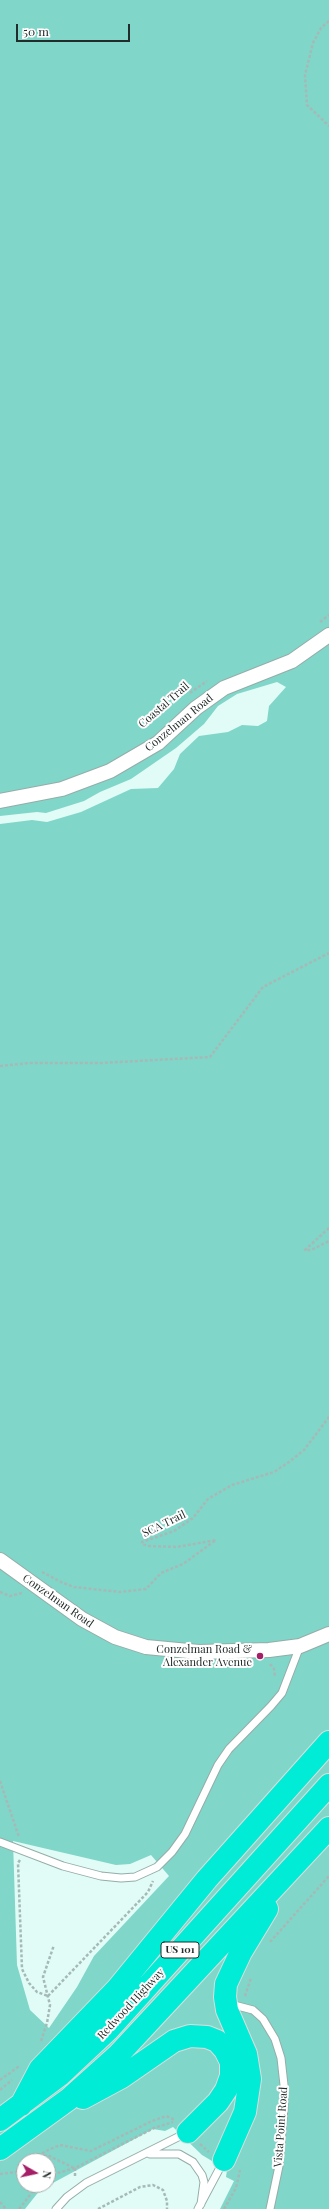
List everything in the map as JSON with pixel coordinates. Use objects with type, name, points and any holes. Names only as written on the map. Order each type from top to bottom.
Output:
[{"type":"highway","points":[[21,2105],[40,2069],[117,1989],[226,1857],[329,1742]]},
{"type":"highway","name":"Redwood Highway","points":[[0,2120],[60,2075],[108,2029],[329,1785]]},
{"type":"highway","name":"US 101","points":[[0,2149],[43,2119],[94,2078],[118,2055],[329,1828]]},
{"type":"highway","points":[[232,2164],[245,2112],[250,2079],[246,2054],[232,2025],[225,2004],[226,1984],[235,1961],[296,1862]]},
{"type":"highway","points":[[43,2119],[108,2085],[174,2041],[190,2036],[202,2036],[217,2042],[225,2050],[231,2062],[231,2076],[226,2090],[218,2102],[183,2126]]},
{"type":"street","name":"Conzelman Road","points":[[0,801],[62,788],[110,771],[158,743],[196,708],[224,688],[292,661],[329,635]]},
{"type":"street","name":"Conzelman Road","points":[[0,1560],[82,1619],[131,1643],[163,1650],[199,1652],[259,1650],[300,1646],[329,1634]]},
{"type":"lane","points":[[0,1842],[72,1869],[116,1878],[142,1874],[163,1862],[185,1834],[223,1756],[235,1741],[271,1706],[282,1693],[300,1646]]},
{"type":"lane","name":"Vista Point Road","points":[[225,2004],[248,2008],[263,2019],[271,2031],[281,2058],[284,2085],[284,2108],[279,2166],[270,2209]]},
{"type":"lane","points":[[56,2209],[68,2197],[86,2183],[140,2156],[183,2126]]},
{"type":"lane","points":[[140,2156],[169,2153],[179,2154],[193,2162],[202,2175],[204,2182],[199,2206]]},
{"type":"lane","points":[[199,2206],[232,2164]]},
{"type":"path","points":[[329,21],[321,28],[313,43],[305,75],[308,105],[329,126]]},
{"type":"path","points":[[318,624],[329,615]]},
{"type":"path","name":"Coastal Trail","points":[[189,694],[212,678]]},
{"type":"path","points":[[0,1066],[29,1062],[101,1063],[210,1057],[263,987],[329,953]]},
{"type":"path","points":[[329,1228],[305,1250],[311,1250],[329,1241]]},
{"type":"path","name":"SCA Trail","points":[[40,1571],[74,1587],[120,1592],[146,1589],[162,1573],[183,1564],[216,1540],[177,1547],[148,1546],[142,1544],[142,1542],[174,1531],[193,1518],[208,1499],[232,1485],[274,1472],[289,1462],[304,1450],[329,1417]]},
{"type":"path","points":[[0,1592],[10,1596],[24,1592],[18,1588]]},
{"type":"path","points":[[267,1661],[274,1669],[274,1684]]},
{"type":"path","points":[[0,1781],[25,1851],[18,1863],[22,1969],[29,1983],[38,1992],[48,1996]]},
{"type":"path","points":[[48,1996],[148,1892],[163,1862]]},
{"type":"path","points":[[39,2044],[48,2023],[48,1996],[43,1977],[54,1945]]},
{"type":"path","points":[[0,2080],[18,2067],[24,2068]]},
{"type":"path","points":[[56,2174],[75,2168],[154,2128],[183,2126]]},
{"type":"path","points":[[56,2159],[75,2168]]},
{"type":"path","points":[[224,2209],[236,2188],[232,2164]]},
{"type":"path","points":[[0,2174],[16,2172]]},
{"type":"path","points":[[98,2209],[140,2187],[153,2185],[163,2190],[167,2200],[167,2209]]},
{"type":"path","points":[[19,2209],[31,2193]]},
{"type":"path","points":[[0,2202],[6,2209]]},
{"type":"green space","points":[[0,0],[329,0],[329,2209],[220,2209],[234,2181],[226,2177],[227,2170],[202,2155],[173,2127],[165,2131],[153,2129],[56,2181],[56,2153],[16,2153],[16,2193],[38,2193],[25,2209],[0,2209],[0,824],[32,820],[47,822],[81,812],[131,789],[158,788],[174,769],[180,754],[199,736],[228,732],[242,725],[258,726],[267,721],[269,706],[286,687],[277,682],[237,694],[218,706],[204,724],[176,748],[131,779],[100,792],[84,801],[46,813],[37,812],[0,816]],"holes":[[[13,1841],[116,1865],[130,1864],[151,1855],[169,1876],[94,1956],[77,1987],[49,2028],[30,2010],[17,1965]]]},
{"type":"place","name":"Conzelman Road & Alexander Avenue","points":[[260,1656]]}]
